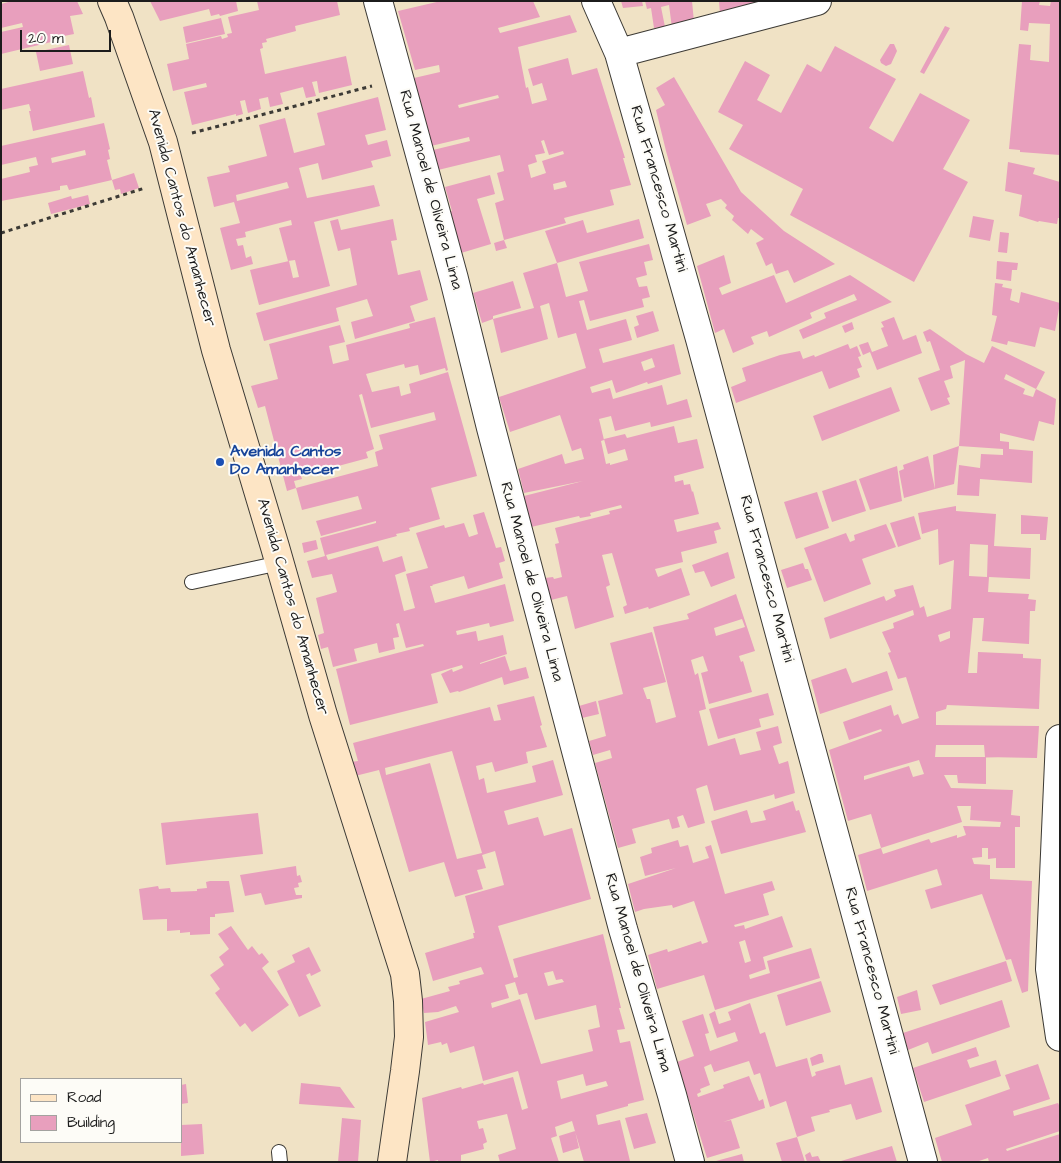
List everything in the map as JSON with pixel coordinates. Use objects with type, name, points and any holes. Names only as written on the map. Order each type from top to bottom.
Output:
[{"type":"main road","name":"Avenida Cantos do Amanhecer","points":[[112,1],[120,17],[162,140],[216,350],[323,715],[405,974],[408,1037],[392,1162]]},
{"type":"street","name":"Rua Manoel de Oliveira Lima","points":[[378,1],[454,279],[495,446],[623,929],[690,1162]]},
{"type":"street","name":"Rua Francesco Martini","points":[[596,1],[620,53],[753,530],[922,1162]]},
{"type":"street","points":[[620,53],[817,1]]},
{"type":"street","points":[[1060,739],[1050,969],[1060,1037]]},
{"type":"lane","points":[[192,582],[280,563]]},
{"type":"path","points":[[162,140],[399,78]]},
{"type":"path","points":[[1,233],[172,179]]},
{"type":"building","points":[[12,1],[77,1],[83,14],[70,16],[74,34],[64,36],[64,39],[1,54],[1,32],[23,27],[22,23],[1,28],[1,4]]},
{"type":"building","points":[[150,1],[236,1],[238,11],[220,16],[219,14],[211,16],[209,9],[160,21]]},
{"type":"building","points":[[257,1],[337,1],[340,15],[295,26],[296,31],[266,39],[267,42],[262,43],[263,48],[260,49],[265,74],[346,56],[352,85],[319,93],[317,81],[312,82],[316,96],[306,98],[303,87],[280,93],[283,104],[270,107],[268,97],[259,99],[261,109],[248,113],[245,100],[240,101],[243,114],[192,125],[184,92],[207,87],[206,83],[173,91],[167,64],[189,59],[186,44],[221,36],[222,39],[228,37],[227,34],[232,33],[228,17],[259,10]]},
{"type":"building","points":[[441,1],[533,1],[540,17],[498,28],[500,33],[570,15],[577,32],[518,47],[526,88],[528,87],[532,104],[547,100],[542,83],[533,86],[528,69],[568,58],[572,75],[597,68],[625,158],[623,158],[631,185],[610,190],[614,205],[564,218],[566,223],[504,240],[495,203],[504,200],[497,173],[504,171],[500,155],[438,170],[433,150],[470,141],[469,137],[431,146],[414,78],[440,72],[439,65],[415,70],[398,11]],"holes":[[[498,95],[499,98],[459,108],[458,105]],[[544,140],[549,155],[563,151],[564,154],[542,161],[546,173],[531,178],[528,165],[537,162],[535,155],[545,153],[541,141]],[[565,181],[567,187],[554,190],[553,184]]]},
{"type":"building","points":[[621,1],[642,1],[643,6],[623,8]]},
{"type":"building","points":[[645,1],[692,1],[694,22],[672,28],[669,5],[661,7],[665,27],[654,28],[651,8],[647,9]]},
{"type":"building","points":[[719,1],[758,1],[758,2],[720,14]]},
{"type":"building","points":[[1022,1],[1040,1],[1039,5],[1050,6],[1051,1],[1060,1],[1060,155],[1020,152],[1020,150],[1009,149],[1019,44],[1031,45],[1030,60],[1049,62],[1050,24],[1029,23],[1028,31],[1020,30]]},
{"type":"building","points":[[221,18],[225,34],[186,43],[183,27]]},
{"type":"building","points":[[945,26],[950,28],[924,74],[920,72]]},
{"type":"building","points":[[890,44],[894,44],[897,51],[891,64],[886,66],[880,60]]},
{"type":"building","points":[[69,45],[73,64],[40,71],[36,52]]},
{"type":"building","points":[[835,46],[896,79],[869,128],[893,142],[920,93],[970,120],[943,169],[968,182],[914,282],[790,215],[803,189],[729,149],[743,125],[718,112],[745,61],[770,75],[757,100],[781,113],[807,64],[821,72]]},
{"type":"building","points":[[83,71],[95,117],[33,131],[29,104],[1,110],[1,89]]},
{"type":"building","points":[[674,77],[741,192],[784,231],[835,264],[794,283],[788,270],[776,274],[772,263],[766,266],[756,243],[764,239],[751,229],[748,234],[732,220],[734,216],[725,208],[727,205],[721,199],[706,204],[711,216],[687,225],[656,110],[665,105],[656,88]]},
{"type":"building","points":[[378,97],[386,130],[365,135],[368,145],[387,140],[391,156],[371,161],[373,167],[322,180],[318,163],[299,168],[307,198],[374,185],[380,206],[314,222],[330,286],[259,305],[250,270],[289,261],[293,278],[299,277],[295,260],[288,261],[279,228],[292,225],[291,220],[245,232],[246,237],[236,239],[238,246],[243,245],[246,258],[251,256],[253,264],[231,270],[220,228],[240,223],[234,202],[214,207],[207,177],[230,172],[228,166],[267,156],[259,125],[285,118],[294,153],[325,145],[317,113]],"holes":[[[287,182],[289,188],[237,201],[236,195]]]},
{"type":"building","points":[[104,123],[110,149],[108,150],[110,159],[107,160],[112,180],[69,190],[67,185],[60,186],[60,190],[1,201],[1,179],[30,172],[29,167],[38,165],[36,157],[1,165],[1,146]],"holes":[[[85,150],[86,155],[52,163],[51,158]]]},
{"type":"building","points":[[1008,162],[1035,168],[1033,174],[1060,182],[1060,218],[1058,218],[1057,224],[1038,222],[1019,216],[1022,195],[1005,191]]},
{"type":"building","points":[[134,173],[139,188],[121,194],[120,189],[115,190],[112,180]]},
{"type":"building","points":[[490,175],[495,194],[477,199],[491,244],[461,253],[449,212],[452,211],[445,187]]},
{"type":"building","points":[[88,195],[90,204],[51,214],[48,203],[71,196],[72,199]]},
{"type":"building","points":[[973,216],[994,220],[990,241],[969,237]]},
{"type":"building","points":[[338,219],[341,230],[393,219],[397,240],[391,241],[398,275],[420,270],[428,300],[410,306],[415,321],[355,339],[351,322],[373,316],[367,299],[336,308],[339,321],[264,341],[256,313],[357,285],[350,248],[338,251],[330,221]]},
{"type":"building","points":[[639,219],[644,238],[557,263],[545,231],[583,220],[587,233]]},
{"type":"building","points":[[1000,232],[1009,233],[1007,253],[998,252]]},
{"type":"building","points":[[504,240],[507,248],[496,251],[494,243]]},
{"type":"building","points":[[649,244],[653,260],[644,262],[647,275],[636,278],[639,287],[647,286],[650,297],[642,299],[644,307],[590,321],[584,300],[579,301],[587,330],[626,319],[632,340],[599,349],[603,363],[674,344],[681,374],[648,384],[647,382],[616,393],[612,380],[590,387],[592,393],[610,388],[613,399],[662,385],[667,405],[687,399],[692,417],[651,427],[650,422],[615,431],[611,416],[599,419],[604,440],[601,441],[606,464],[610,463],[610,465],[628,460],[625,449],[608,454],[604,439],[625,434],[627,438],[674,426],[678,443],[697,439],[704,468],[674,476],[675,482],[683,480],[684,485],[690,484],[699,514],[674,520],[677,532],[718,522],[721,529],[714,531],[717,543],[681,552],[683,562],[655,569],[658,577],[681,568],[690,595],[649,609],[648,607],[625,614],[623,607],[627,605],[612,553],[602,555],[610,585],[606,587],[614,617],[575,629],[567,596],[551,600],[545,578],[553,577],[554,579],[562,577],[555,544],[559,543],[555,528],[610,514],[609,511],[622,508],[621,505],[590,513],[591,516],[580,518],[579,516],[531,527],[524,496],[583,481],[524,493],[518,469],[562,454],[565,464],[584,459],[581,448],[572,451],[560,415],[510,432],[499,397],[586,368],[576,333],[558,338],[549,303],[540,306],[548,339],[501,353],[493,319],[534,308],[523,273],[557,263],[566,297],[588,291],[579,262]],"holes":[[[652,358],[655,367],[644,371],[641,362]]]},
{"type":"building","points":[[724,255],[731,283],[719,288],[722,295],[774,275],[786,303],[850,275],[892,302],[803,339],[799,330],[826,318],[824,313],[857,300],[854,294],[810,313],[812,318],[769,337],[767,331],[751,337],[754,344],[733,353],[724,329],[715,333],[697,266]]},
{"type":"building","points":[[997,261],[1018,263],[1017,270],[1012,270],[1011,281],[996,279]]},
{"type":"building","points":[[513,281],[521,308],[493,316],[493,319],[482,323],[473,293]]},
{"type":"building","points":[[995,283],[1003,284],[1002,287],[1012,289],[1010,300],[1019,303],[1021,292],[1060,303],[1055,331],[1040,327],[1035,347],[1008,341],[1007,345],[991,341],[997,316],[992,315]]},
{"type":"building","points":[[653,311],[659,331],[637,338],[634,327],[639,325],[636,316]]},
{"type":"building","points":[[435,317],[448,370],[446,371],[445,368],[420,375],[418,365],[405,368],[404,364],[366,374],[372,392],[399,386],[401,396],[411,393],[409,384],[448,372],[477,476],[431,488],[440,519],[409,528],[410,531],[396,534],[397,536],[326,555],[328,560],[378,546],[383,562],[402,556],[406,571],[395,575],[404,611],[415,608],[406,574],[428,568],[416,533],[444,525],[445,528],[464,523],[469,537],[478,534],[473,515],[484,512],[496,548],[501,547],[505,561],[499,563],[503,578],[468,589],[464,576],[430,586],[435,603],[505,584],[514,621],[490,627],[489,623],[456,631],[457,635],[476,631],[478,641],[503,635],[507,654],[480,664],[505,656],[510,671],[526,667],[529,678],[504,685],[502,677],[459,692],[450,693],[441,674],[452,669],[453,672],[463,668],[462,665],[431,674],[438,703],[350,725],[336,669],[424,646],[423,644],[406,648],[399,623],[396,624],[399,637],[393,638],[395,649],[379,653],[377,643],[354,649],[357,661],[333,667],[328,647],[321,649],[318,635],[324,633],[316,598],[337,592],[332,574],[312,578],[307,561],[325,556],[320,538],[376,523],[376,521],[321,536],[316,521],[362,509],[358,496],[302,510],[296,488],[287,491],[265,406],[258,408],[251,386],[278,379],[269,344],[340,325],[345,342],[329,346],[333,364],[349,360],[346,345],[410,328],[409,324]],"holes":[[[362,394],[371,428],[434,412],[436,420],[379,435],[383,449],[375,452],[378,466],[296,488],[294,481],[302,479],[301,476],[368,458],[366,452],[374,449],[359,395]]]},
{"type":"building","points":[[894,317],[903,340],[916,335],[922,353],[877,370],[870,352],[863,355],[859,345],[868,342],[872,352],[888,346],[881,328],[884,327],[881,322]]},
{"type":"building","points":[[852,322],[854,329],[845,333],[842,326]]},
{"type":"building","points":[[930,329],[966,354],[984,363],[992,346],[1045,372],[1036,389],[1056,399],[1054,425],[1039,421],[1034,441],[1000,433],[1000,441],[1009,442],[1009,449],[1033,451],[1032,483],[980,479],[979,496],[957,495],[959,465],[980,468],[981,454],[1003,455],[1003,449],[959,446],[965,360],[950,366],[953,378],[944,381],[950,397],[947,398],[950,404],[931,411],[918,378],[940,370],[930,341],[927,342],[923,332]],"holes":[[[1006,374],[1036,389],[1033,397],[1023,394],[1025,389],[1004,379]]]},
{"type":"building","points":[[848,344],[850,349],[857,346],[861,356],[858,357],[862,367],[857,369],[860,377],[829,389],[822,371],[736,403],[731,387],[746,381],[742,368],[780,355],[800,351],[803,359],[814,355],[815,357]]},
{"type":"building","points":[[891,387],[900,411],[822,441],[813,416]]},
{"type":"building","points":[[959,446],[954,484],[935,489],[933,455]]},
{"type":"building","points":[[928,456],[935,489],[904,498],[899,471],[904,469],[903,465]]},
{"type":"building","points":[[897,466],[902,501],[870,510],[859,479]]},
{"type":"building","points":[[856,480],[866,511],[832,522],[822,491]]},
{"type":"building","points":[[817,492],[829,528],[796,539],[784,502]]},
{"type":"building","points":[[956,506],[956,511],[996,514],[994,546],[1031,548],[1030,579],[989,577],[988,592],[1029,594],[1028,599],[1036,600],[1035,611],[1030,611],[1029,644],[982,641],[984,618],[973,618],[968,673],[977,673],[978,652],[1023,654],[1023,658],[1041,659],[1039,709],[947,705],[946,709],[936,712],[936,725],[1039,726],[1037,758],[986,757],[986,784],[958,783],[957,775],[944,775],[951,788],[1013,790],[1011,815],[1020,816],[1020,827],[1015,827],[1015,868],[996,868],[996,858],[988,859],[988,848],[982,848],[982,857],[972,858],[974,864],[990,865],[990,879],[1032,881],[1028,991],[1022,993],[1011,959],[1006,960],[982,894],[931,909],[925,890],[942,885],[937,869],[867,891],[858,855],[881,848],[871,814],[848,821],[829,750],[882,731],[881,729],[849,740],[843,722],[891,705],[894,716],[898,714],[902,724],[919,718],[906,677],[898,679],[888,653],[891,652],[882,632],[894,628],[893,623],[914,615],[913,610],[830,639],[824,618],[884,596],[886,601],[896,596],[894,590],[913,585],[920,608],[924,606],[927,617],[951,609],[954,560],[939,565],[938,529],[922,534],[918,513]],"holes":[[[970,544],[988,545],[987,577],[969,576]],[[950,631],[950,638],[940,642],[938,635]],[[936,745],[984,745],[985,757],[935,757]],[[919,760],[924,774],[913,777],[909,766],[864,780],[864,776]],[[957,806],[971,806],[970,820],[1001,822],[1000,827],[963,826],[966,835],[957,838],[957,835],[931,843],[929,839],[883,854],[881,848],[962,822]]]},
{"type":"building","points":[[1021,515],[1048,517],[1046,540],[1040,540],[1040,534],[1021,534]]},
{"type":"building","points":[[914,516],[921,539],[898,547],[890,523]]},
{"type":"building","points":[[886,524],[896,547],[862,559],[871,584],[824,602],[804,548],[846,533],[850,542],[855,540],[854,535]]},
{"type":"building","points":[[316,540],[318,549],[304,553],[302,543]]},
{"type":"building","points":[[728,552],[735,578],[711,587],[704,571],[695,573],[692,565]]},
{"type":"building","points":[[803,563],[805,569],[808,569],[812,580],[787,588],[781,570]]},
{"type":"building","points":[[736,594],[755,651],[739,656],[741,662],[743,661],[752,692],[709,704],[701,673],[708,671],[703,656],[691,660],[695,675],[698,673],[706,709],[699,711],[708,746],[735,738],[740,755],[761,750],[756,732],[778,726],[782,743],[773,746],[779,764],[788,761],[795,793],[775,799],[774,794],[714,811],[707,785],[696,789],[705,823],[688,828],[683,815],[677,817],[680,827],[672,829],[669,819],[632,829],[636,843],[618,848],[595,763],[612,758],[610,750],[593,755],[589,741],[606,736],[598,701],[623,694],[610,643],[652,632],[666,682],[643,688],[647,699],[650,699],[656,723],[676,717],[653,627],[689,619],[687,614]],"holes":[[[742,619],[745,627],[716,636],[714,628]]]},
{"type":"building","points":[[846,668],[852,683],[887,671],[893,690],[820,714],[811,680]]},
{"type":"building","points":[[768,693],[774,715],[759,719],[761,727],[718,739],[709,709]]},
{"type":"building","points":[[534,696],[542,725],[540,726],[547,747],[526,752],[528,763],[495,772],[492,762],[476,766],[479,780],[484,778],[487,793],[536,782],[532,766],[553,760],[563,795],[504,811],[508,825],[538,817],[544,836],[572,828],[591,899],[498,926],[514,978],[518,977],[513,959],[603,934],[625,1029],[617,1030],[620,1043],[630,1041],[644,1100],[596,1115],[598,1125],[620,1120],[630,1161],[584,1162],[572,1121],[555,1127],[557,1136],[551,1138],[559,1162],[500,1162],[498,1155],[516,1149],[507,1114],[477,1121],[479,1129],[483,1128],[487,1142],[483,1144],[484,1149],[461,1155],[461,1162],[438,1162],[438,1160],[430,1162],[422,1098],[461,1087],[462,1089],[483,1083],[484,1085],[513,1077],[522,1110],[528,1108],[518,1071],[483,1081],[474,1046],[450,1053],[447,1043],[442,1045],[441,1042],[428,1045],[425,1022],[459,1012],[456,1006],[438,1012],[424,1013],[421,999],[450,991],[448,987],[460,984],[459,981],[484,974],[481,967],[433,981],[425,953],[474,938],[473,933],[475,933],[465,896],[504,885],[495,851],[482,855],[486,868],[477,870],[483,889],[455,897],[444,862],[409,872],[379,770],[355,776],[351,762],[358,761],[353,743],[490,707],[494,721],[501,720],[497,705]],"holes":[[[452,751],[482,853],[457,859],[430,763],[386,775],[385,768]],[[553,971],[556,980],[562,979],[564,982],[548,986],[544,973]],[[515,982],[519,995],[527,993],[535,1020],[596,1005],[600,1027],[588,1030],[593,1051],[541,1064],[520,999],[492,1008],[491,1003],[509,998],[505,985]],[[583,1074],[586,1086],[606,1081],[608,1086],[561,1099],[557,1081]]]},
{"type":"building","points":[[596,701],[599,714],[582,718],[579,706]]},
{"type":"building","points":[[793,801],[796,811],[799,810],[806,832],[721,854],[711,821],[747,810],[751,823],[766,820],[763,811]]},
{"type":"building","points":[[258,813],[263,854],[166,865],[161,823]]},
{"type":"building","points":[[678,840],[680,847],[688,845],[693,863],[709,858],[705,847],[711,845],[725,894],[772,881],[775,890],[763,894],[769,915],[734,925],[735,927],[744,925],[745,929],[782,916],[793,947],[763,957],[766,969],[749,975],[750,979],[770,973],[767,961],[811,948],[820,978],[715,1010],[704,975],[657,989],[648,955],[667,949],[668,952],[701,941],[702,944],[708,942],[694,901],[673,908],[672,905],[635,912],[628,884],[676,868],[645,876],[640,857],[652,853],[651,848]],"holes":[[[745,940],[751,961],[745,963],[739,942]]]},
{"type":"building","points":[[296,866],[297,876],[300,875],[302,882],[298,883],[299,887],[294,888],[296,895],[302,895],[302,898],[265,905],[261,893],[245,896],[240,875]]},
{"type":"building","points":[[229,881],[234,912],[215,914],[215,917],[210,917],[210,934],[190,935],[190,932],[180,933],[180,930],[167,931],[167,919],[143,920],[139,889],[158,886],[159,889],[170,888],[171,892],[197,891],[197,889],[207,888],[206,882]]},
{"type":"building","points":[[231,926],[248,950],[252,946],[259,955],[262,953],[269,962],[262,968],[289,1005],[252,1032],[245,1023],[240,1027],[215,993],[220,989],[210,975],[224,965],[219,957],[229,949],[218,934]]},
{"type":"building","points":[[309,947],[321,971],[311,976],[310,973],[306,975],[321,1006],[299,1017],[277,971],[295,962],[292,955]]},
{"type":"building","points":[[1006,961],[1012,981],[940,1005],[932,985]]},
{"type":"building","points":[[821,981],[831,1012],[786,1026],[777,995]]},
{"type":"building","points":[[917,990],[921,1010],[901,1014],[897,997]]},
{"type":"building","points":[[1002,1000],[1010,1027],[932,1054],[928,1042],[908,1050],[903,1033]]},
{"type":"building","points":[[750,1003],[760,1034],[765,1032],[776,1067],[807,1058],[812,1077],[816,1075],[815,1072],[840,1065],[845,1085],[872,1077],[882,1112],[856,1120],[851,1104],[829,1110],[830,1112],[811,1117],[815,1131],[797,1137],[786,1101],[770,1107],[760,1073],[754,1075],[749,1061],[714,1072],[711,1064],[704,1067],[710,1085],[700,1089],[701,1092],[697,1094],[698,1097],[724,1088],[723,1085],[749,1076],[759,1101],[763,1099],[765,1108],[723,1122],[731,1120],[740,1148],[707,1158],[677,1062],[694,1056],[682,1021],[703,1014],[709,1033],[705,1034],[710,1051],[738,1041],[735,1032],[717,1038],[709,1014],[715,1011],[719,1024],[731,1020],[728,1012]]},
{"type":"building","points":[[976,1047],[979,1056],[967,1060],[970,1068],[996,1060],[1001,1076],[924,1102],[913,1068]]},
{"type":"building","points":[[822,1054],[824,1062],[812,1066],[810,1058]]},
{"type":"building","points":[[1038,1064],[1050,1099],[1013,1111],[1014,1116],[1058,1103],[1060,1107],[1060,1131],[1006,1149],[1007,1151],[1060,1134],[1060,1162],[989,1162],[988,1158],[976,1162],[942,1162],[935,1138],[972,1125],[965,1105],[1010,1089],[1005,1075]]},
{"type":"building","points":[[301,1083],[340,1087],[355,1108],[299,1104]]},
{"type":"building","points":[[186,1084],[188,1103],[182,1104],[182,1085]]},
{"type":"building","points":[[647,1113],[656,1143],[634,1149],[625,1118]]},
{"type":"building","points":[[342,1118],[361,1120],[358,1162],[338,1162]]},
{"type":"building","points":[[202,1124],[204,1154],[181,1156],[182,1125]]},
{"type":"building","points":[[575,1131],[579,1148],[563,1153],[559,1136]]},
{"type":"building","points":[[797,1137],[805,1162],[782,1162],[776,1143]]},
{"type":"building","points":[[892,1146],[897,1162],[841,1162],[841,1161]]},
{"type":"building","points":[[810,1152],[812,1157],[818,1156],[821,1162],[807,1162],[805,1155]]},
{"type":"building","points":[[742,1154],[744,1162],[716,1162],[716,1161]]},
{"type":"place","name":"Avenida Cantos Do Amanhecer","points":[[220,462]]}]
